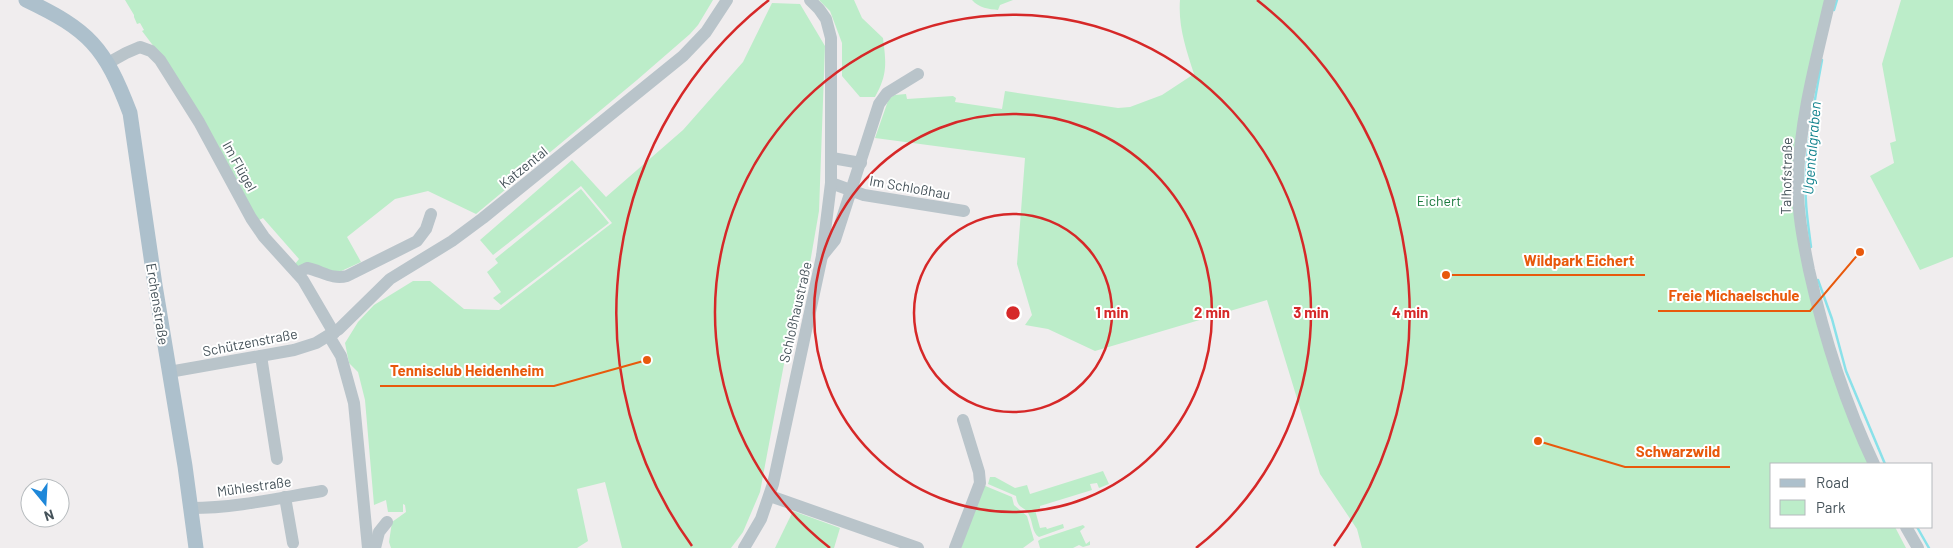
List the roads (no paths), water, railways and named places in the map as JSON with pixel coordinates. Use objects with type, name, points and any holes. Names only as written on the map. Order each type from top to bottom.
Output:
[{"type":"main road","name":"Erchenstraße","points":[[26,0],[79,29],[92,42],[108,63],[120,86],[130,113],[196,548]]},
{"type":"street","name":"Katzental","points":[[331,335],[383,284],[483,218],[670,67],[700,39],[724,6],[736,0]]},
{"type":"street","points":[[810,0],[819,8],[826,19],[831,38],[831,183],[822,256]]},
{"type":"street","name":"Talhofstraße","points":[[1830,0],[1804,113],[1798,181],[1799,220],[1817,303],[1838,375],[1851,414],[1874,463]]},
{"type":"street","name":"Im Flügel","points":[[108,63],[140,47],[148,49],[155,54],[199,122],[251,218],[264,237],[297,273],[313,294],[341,356],[354,403],[368,548]]},
{"type":"street","name":"Schloßhaustraße","points":[[744,548],[757,527],[770,496],[822,256],[834,243],[881,101],[887,93],[918,74]]},
{"type":"street","points":[[832,158],[861,163]]},
{"type":"street","name":"Im Schloßhau","points":[[831,183],[852,191],[885,199],[964,211]]},
{"type":"street","points":[[297,273],[307,268],[331,277],[347,276],[417,241],[426,229],[431,214]]},
{"type":"street","name":"Schützenstraße","points":[[169,372],[301,348],[331,335]]},
{"type":"street","points":[[261,356],[277,459]]},
{"type":"street","points":[[955,548],[980,483],[979,472],[963,420]]},
{"type":"street","name":"Mühlestraße","points":[[191,508],[208,508],[322,490]]},
{"type":"street","points":[[770,496],[918,548]]},
{"type":"street","points":[[285,497],[293,543]]},
{"type":"street","points":[[375,548],[379,532],[387,522]]},
{"type":"street","points":[[1907,528],[1918,548]]},
{"type":"waterway","name":"Ugentalgraben","points":[[1834,10],[1837,0]]},
{"type":"waterway","name":"Ugentalgraben","points":[[1811,247],[1806,202],[1806,174],[1814,102],[1822,60]]},
{"type":"waterway","name":"Ugentalgraben","points":[[1818,280],[1832,319],[1846,371],[1885,463]]},
{"type":"waterway","name":"Ugentalgraben","points":[[1918,528],[1929,548]]},
{"type":"place","name":"Freie Michaelschule","points":[[1860,252]]},
{"type":"place","name":"Wildpark Eichert","points":[[1446,275]]},
{"type":"place","name":"Tennisclub Heidenheim","points":[[647,360]]},
{"type":"place","name":"Schwarzwild","points":[[1538,441]]},
{"type":"park label","name":"Eichert","points":[[1439,200]]}]
